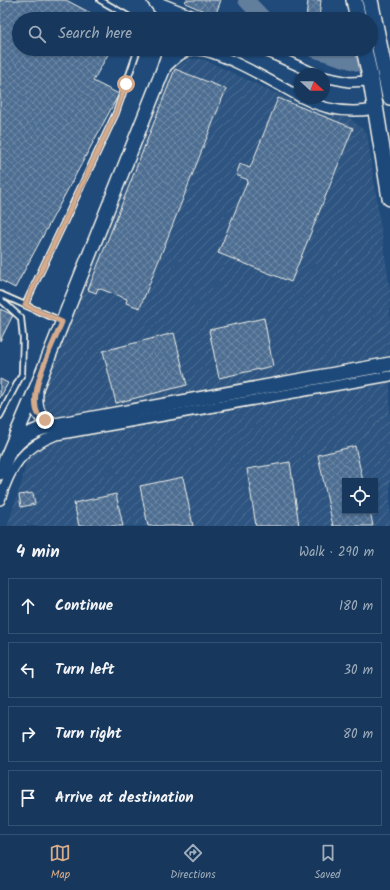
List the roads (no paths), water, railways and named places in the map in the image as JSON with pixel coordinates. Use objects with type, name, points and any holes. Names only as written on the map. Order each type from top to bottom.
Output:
[{"type":"main road","points":[[354,0],[357,12]]},
{"type":"main road","points":[[370,0],[372,12]]},
{"type":"main road","points":[[378,39],[390,97]]},
{"type":"main road","points":[[365,56],[371,78],[374,109],[390,198]]},
{"type":"street","points":[[154,0],[163,12]]},
{"type":"street","points":[[154,0],[169,12]]},
{"type":"street","points":[[154,0],[184,12]]},
{"type":"street","points":[[0,473],[37,386],[168,56]]},
{"type":"street","points":[[163,70],[179,56]]},
{"type":"street","points":[[221,56],[294,93]]},
{"type":"street","points":[[276,56],[303,68]]},
{"type":"street","points":[[330,78],[349,82],[371,78]]},
{"type":"street","points":[[314,104],[344,111],[361,112],[374,109]]},
{"type":"street","points":[[0,473],[12,450],[21,438],[30,432],[55,425],[390,364]]},
{"type":"street","points":[[0,500],[18,459],[44,440],[56,436],[390,376]]},
{"type":"street","points":[[37,386],[36,402],[38,414],[45,420],[55,425]]},
{"type":"lane","points":[[100,0],[121,12]]},
{"type":"lane","points":[[25,305],[116,113],[136,56]]},
{"type":"lane","points":[[1,295],[62,322]]},
{"type":"lane","points":[[0,416],[22,374],[23,338],[21,318],[1,300],[1,295]]},
{"type":"waterway","points":[[246,0],[257,12]]},
{"type":"waterway","points":[[336,56],[368,66],[380,67]]}]
